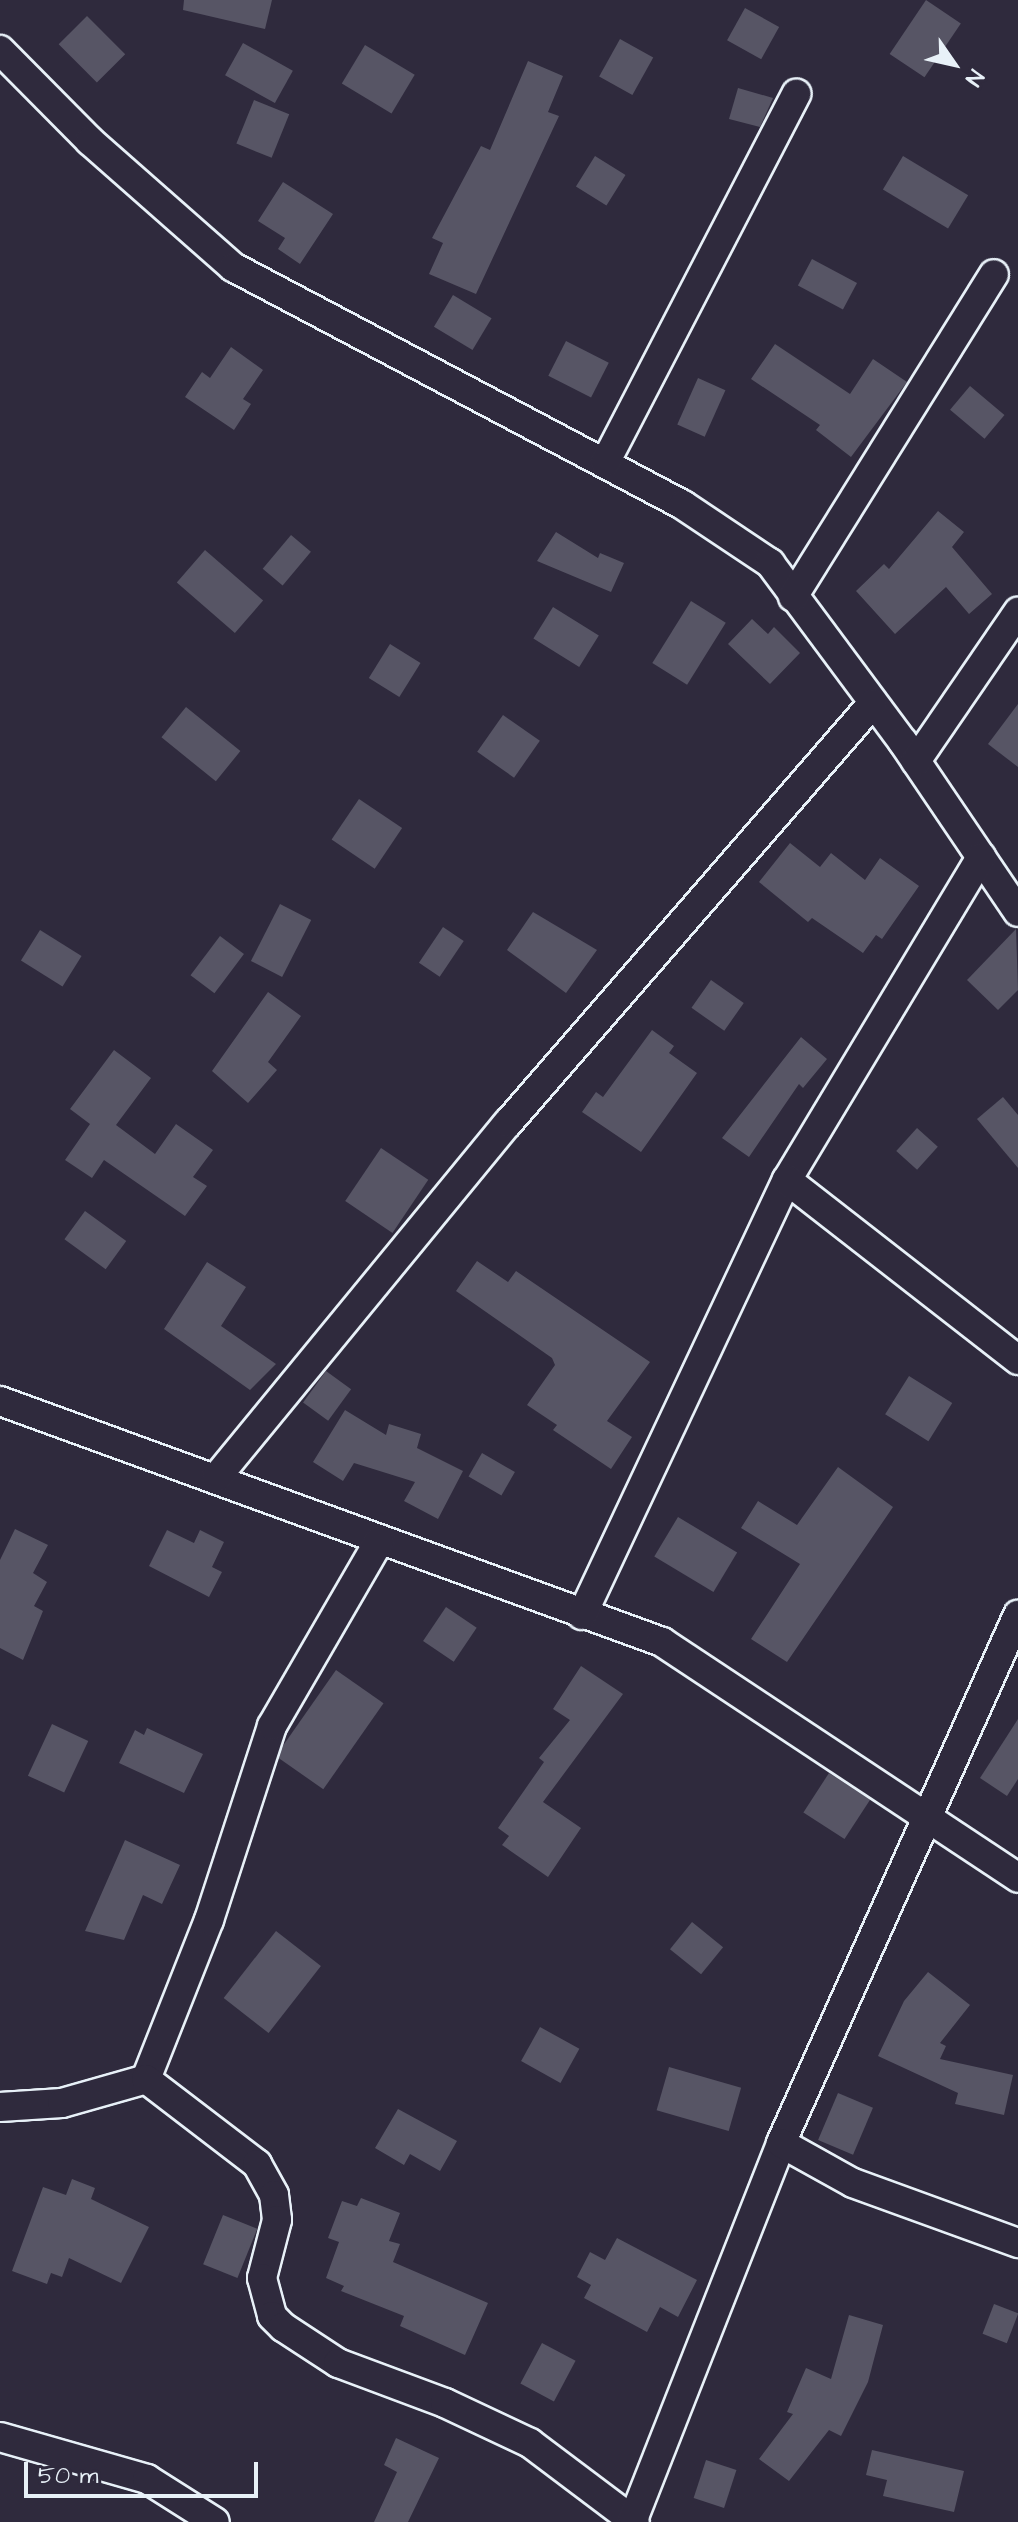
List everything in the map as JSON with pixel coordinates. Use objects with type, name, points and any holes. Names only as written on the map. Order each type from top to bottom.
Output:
[{"type":"street","points":[[0,50],[90,141],[233,267],[289,301],[436,370],[683,505],[770,563],[916,761],[1018,912]]},
{"type":"street","points":[[605,463],[796,94]]},
{"type":"street","points":[[793,597],[994,274]]},
{"type":"street","points":[[916,761],[1018,612]]},
{"type":"street","points":[[216,1478],[508,1123],[873,703]]},
{"type":"street","points":[[582,1615],[787,1180],[981,857]]},
{"type":"street","points":[[787,1180],[1018,1360]]},
{"type":"street","points":[[0,1401],[662,1642],[1018,1878]]},
{"type":"street","points":[[146,2079],[209,1920],[272,1726],[380,1540]]},
{"type":"street","points":[[146,2079],[257,2164],[274,2195],[277,2220],[262,2278],[272,2316],[283,2327],[338,2363],[445,2403],[530,2443],[633,2521],[781,2143],[1018,1615]]},
{"type":"street","points":[[0,2107],[62,2103],[146,2079]]},
{"type":"street","points":[[781,2143],[853,2183],[1018,2243]]},
{"type":"street","points":[[0,2437],[147,2479],[215,2522]]},
{"type":"building","points":[[184,0],[272,0],[265,29],[183,10]]},
{"type":"building","points":[[926,0],[961,23],[924,77],[890,54]]},
{"type":"building","points":[[745,8],[779,27],[761,59],[727,40]]},
{"type":"building","points":[[87,16],[125,54],[97,82],[59,44]]},
{"type":"building","points":[[620,39],[653,57],[632,95],[599,77]]},
{"type":"building","points":[[243,43],[293,71],[275,103],[225,75]]},
{"type":"building","points":[[365,45],[415,75],[392,113],[342,84]]},
{"type":"building","points":[[528,61],[563,76],[548,112],[559,116],[476,294],[429,274],[443,243],[432,238],[481,146],[490,150]]},
{"type":"building","points":[[738,88],[773,98],[760,127],[729,119]]},
{"type":"building","points":[[254,100],[289,114],[272,158],[236,144]]},
{"type":"building","points":[[595,156],[626,175],[606,206],[576,187]]},
{"type":"building","points":[[903,156],[968,195],[948,229],[883,189]]},
{"type":"building","points":[[283,182],[333,214],[300,264],[278,249],[285,238],[258,221]]},
{"type":"building","points":[[812,259],[857,283],[843,309],[798,285]]},
{"type":"building","points":[[453,295],[492,318],[473,350],[434,327]]},
{"type":"building","points":[[566,341],[609,363],[591,398],[548,376]]},
{"type":"building","points":[[775,344],[850,394],[873,359],[907,382],[851,457],[816,430],[820,425],[751,379]]},
{"type":"building","points":[[231,347],[263,370],[243,399],[251,404],[234,430],[185,397],[202,372],[210,378]]},
{"type":"building","points":[[698,378],[725,390],[705,437],[677,425]]},
{"type":"building","points":[[970,386],[1004,415],[985,439],[950,410]]},
{"type":"building","points":[[938,511],[964,532],[952,547],[992,594],[969,614],[946,587],[895,634],[856,591],[884,564],[889,569]]},
{"type":"building","points":[[556,532],[598,558],[600,553],[624,563],[611,592],[537,561]]},
{"type":"building","points":[[291,535],[311,552],[283,585],[263,569]]},
{"type":"building","points":[[205,550],[263,601],[235,633],[177,582]]},
{"type":"building","points":[[691,601],[726,623],[687,685],[652,663]]},
{"type":"building","points":[[553,607],[599,636],[579,667],[533,638]]},
{"type":"building","points":[[752,619],[768,634],[774,627],[800,653],[770,684],[728,644]]},
{"type":"building","points":[[390,644],[421,663],[399,697],[369,678]]},
{"type":"building","points":[[1018,704],[1018,767],[988,744]]},
{"type":"building","points":[[186,707],[240,751],[216,781],[161,737]]},
{"type":"building","points":[[503,715],[540,741],[514,778],[477,752]]},
{"type":"building","points":[[359,799],[402,828],[375,869],[332,840]]},
{"type":"building","points":[[790,843],[820,867],[831,853],[865,880],[880,858],[919,886],[882,939],[876,935],[863,953],[812,918],[808,922],[759,882]]},
{"type":"building","points":[[280,904],[311,920],[282,977],[251,961]]},
{"type":"building","points":[[533,912],[597,950],[566,993],[507,950]]},
{"type":"building","points":[[443,927],[464,941],[440,977],[419,963]]},
{"type":"building","points":[[1016,929],[1018,990],[998,1010],[967,980]]},
{"type":"building","points":[[40,930],[82,956],[62,986],[21,961]]},
{"type":"building","points":[[220,936],[244,954],[214,993],[191,975]]},
{"type":"building","points":[[711,980],[744,1003],[724,1031],[691,1008]]},
{"type":"building","points":[[268,992],[301,1016],[268,1062],[277,1070],[248,1103],[212,1071]]},
{"type":"building","points":[[652,1030],[674,1046],[669,1053],[697,1073],[641,1152],[582,1112],[596,1092],[603,1097]]},
{"type":"building","points":[[801,1037],[827,1059],[803,1088],[799,1084],[749,1157],[722,1138]]},
{"type":"building","points":[[114,1050],[151,1078],[116,1125],[155,1154],[176,1124],[213,1150],[193,1177],[207,1186],[185,1216],[104,1160],[92,1178],[65,1160],[90,1124],[70,1109]]},
{"type":"building","points":[[1003,1097],[1018,1115],[1018,1168],[977,1119]]},
{"type":"building","points":[[917,1128],[938,1147],[917,1170],[896,1151]]},
{"type":"building","points":[[381,1148],[428,1180],[392,1233],[345,1201]]},
{"type":"building","points":[[85,1211],[126,1241],[106,1269],[64,1239]]},
{"type":"building","points":[[477,1261],[508,1282],[516,1271],[650,1362],[607,1421],[632,1437],[611,1469],[553,1430],[557,1425],[527,1405],[555,1365],[552,1358],[456,1291]]},
{"type":"building","points":[[207,1262],[246,1287],[221,1326],[276,1364],[250,1390],[164,1329]]},
{"type":"building","points":[[326,1371],[351,1389],[328,1421],[303,1403]]},
{"type":"building","points":[[909,1376],[952,1403],[928,1441],[885,1414]]},
{"type":"building","points":[[345,1410],[386,1435],[389,1424],[421,1434],[417,1448],[463,1471],[438,1519],[404,1501],[415,1482],[354,1463],[343,1481],[313,1462]]},
{"type":"building","points":[[482,1453],[515,1472],[501,1495],[468,1476]]},
{"type":"building","points":[[838,1467],[893,1507],[787,1662],[751,1639],[800,1564],[741,1528],[758,1501],[797,1525]]},
{"type":"building","points":[[678,1517],[737,1553],[713,1592],[654,1556]]},
{"type":"building","points":[[15,1529],[48,1545],[33,1573],[47,1582],[34,1606],[43,1611],[23,1660],[0,1648],[0,1560]]},
{"type":"building","points":[[167,1530],[194,1543],[200,1530],[224,1542],[212,1567],[222,1572],[209,1597],[149,1566]]},
{"type":"building","points":[[446,1607],[477,1628],[454,1662],[423,1641]]},
{"type":"building","points":[[581,1666],[623,1694],[543,1802],[581,1828],[548,1877],[502,1845],[509,1836],[498,1828],[544,1762],[539,1758],[570,1720],[553,1709]]},
{"type":"building","points":[[336,1670],[384,1703],[323,1789],[276,1756]]},
{"type":"building","points":[[1018,1719],[1018,1779],[1007,1796],[980,1778]]},
{"type":"building","points":[[52,1724],[88,1741],[64,1793],[28,1776]]},
{"type":"building","points":[[147,1728],[203,1754],[184,1793],[119,1763],[135,1730],[144,1735]]},
{"type":"building","points":[[829,1773],[870,1800],[844,1839],[803,1812]]},
{"type":"building","points":[[125,1840],[180,1865],[162,1904],[143,1895],[124,1940],[85,1931]]},
{"type":"building","points":[[692,1922],[723,1947],[701,1974],[670,1949]]},
{"type":"building","points":[[276,1931],[321,1966],[269,2033],[224,1998]]},
{"type":"building","points":[[928,1972],[970,2005],[940,2043],[946,2046],[940,2059],[1013,2075],[1004,2115],[955,2104],[958,2093],[878,2056],[904,2001]]},
{"type":"building","points":[[540,2027],[579,2049],[560,2083],[521,2061]]},
{"type":"building","points":[[669,2067],[741,2088],[729,2131],[657,2110]]},
{"type":"building","points":[[838,2093],[873,2108],[853,2155],[818,2140]]},
{"type":"building","points":[[398,2109],[457,2141],[440,2171],[410,2154],[404,2165],[375,2148]]},
{"type":"building","points":[[72,2179],[95,2188],[91,2199],[149,2227],[121,2283],[69,2258],[62,2277],[51,2273],[47,2284],[12,2271],[43,2187],[66,2195]]},
{"type":"building","points":[[361,2198],[400,2213],[389,2241],[400,2244],[393,2262],[488,2303],[465,2355],[400,2326],[404,2316],[341,2291],[344,2286],[326,2278],[339,2242],[328,2238],[342,2201],[357,2206]]},
{"type":"building","points":[[223,2215],[257,2229],[237,2278],[203,2264]]},
{"type":"building","points":[[617,2238],[697,2280],[678,2317],[660,2307],[647,2332],[584,2298],[591,2285],[577,2277],[590,2252],[605,2260]]},
{"type":"building","points":[[994,2304],[1018,2313],[1007,2343],[983,2334]]},
{"type":"building","points":[[849,2315],[883,2325],[868,2382],[841,2436],[829,2430],[789,2481],[759,2459],[793,2414],[787,2412],[806,2368],[831,2379]]},
{"type":"building","points":[[542,2343],[576,2361],[554,2401],[520,2384]]},
{"type":"building","points":[[396,2438],[439,2458],[408,2522],[374,2522],[397,2472],[384,2465]]},
{"type":"building","points":[[872,2450],[964,2471],[954,2512],[883,2496],[887,2480],[866,2475]]},
{"type":"building","points":[[706,2460],[736,2470],[724,2508],[694,2498]]}]
